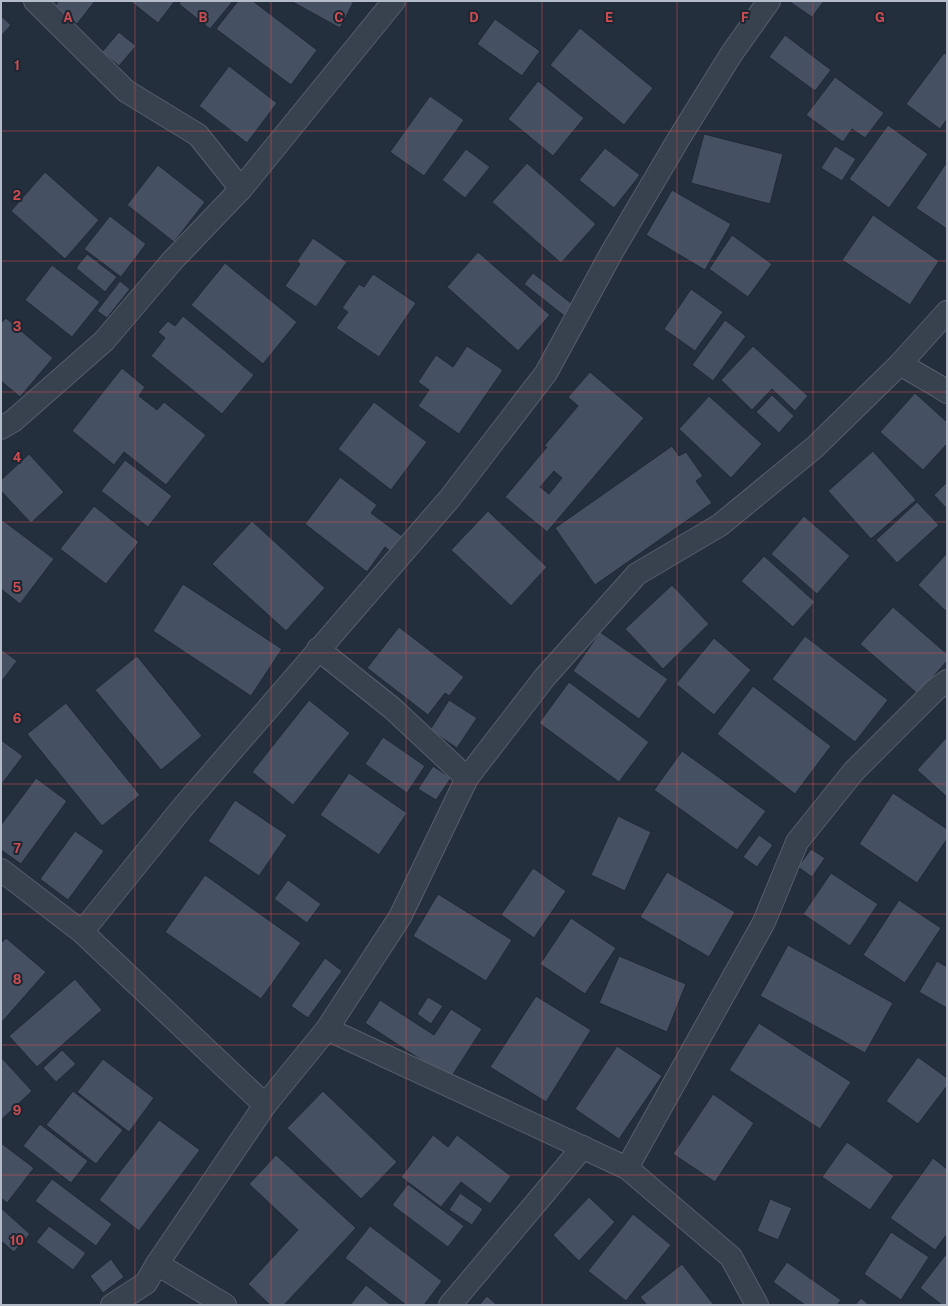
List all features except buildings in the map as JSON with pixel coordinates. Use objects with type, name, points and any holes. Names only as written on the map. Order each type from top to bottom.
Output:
[{"type":"street","points":[[35,1],[126,91],[198,135],[241,189]]},
{"type":"street","points":[[5,419],[104,341],[173,260],[241,189],[394,1]]},
{"type":"street","points":[[82,932],[183,807],[450,498],[546,373],[612,252],[678,140],[732,53],[769,1]]},
{"type":"street","points":[[112,1305],[146,1282],[265,1105],[327,1029],[400,917],[467,778],[545,677],[638,574],[720,525],[815,447],[900,364],[947,312]]},
{"type":"street","points":[[900,364],[947,392]]},
{"type":"street","points":[[318,650],[392,708],[467,778]]},
{"type":"street","points":[[627,1168],[764,922],[797,842],[854,771],[935,690],[947,681]]},
{"type":"street","points":[[1,870],[82,932],[265,1105]]},
{"type":"street","points":[[327,1029],[627,1168],[731,1257],[757,1305]]},
{"type":"street","points":[[450,1305],[583,1147]]},
{"type":"street","points":[[157,1264],[225,1305]]}]
